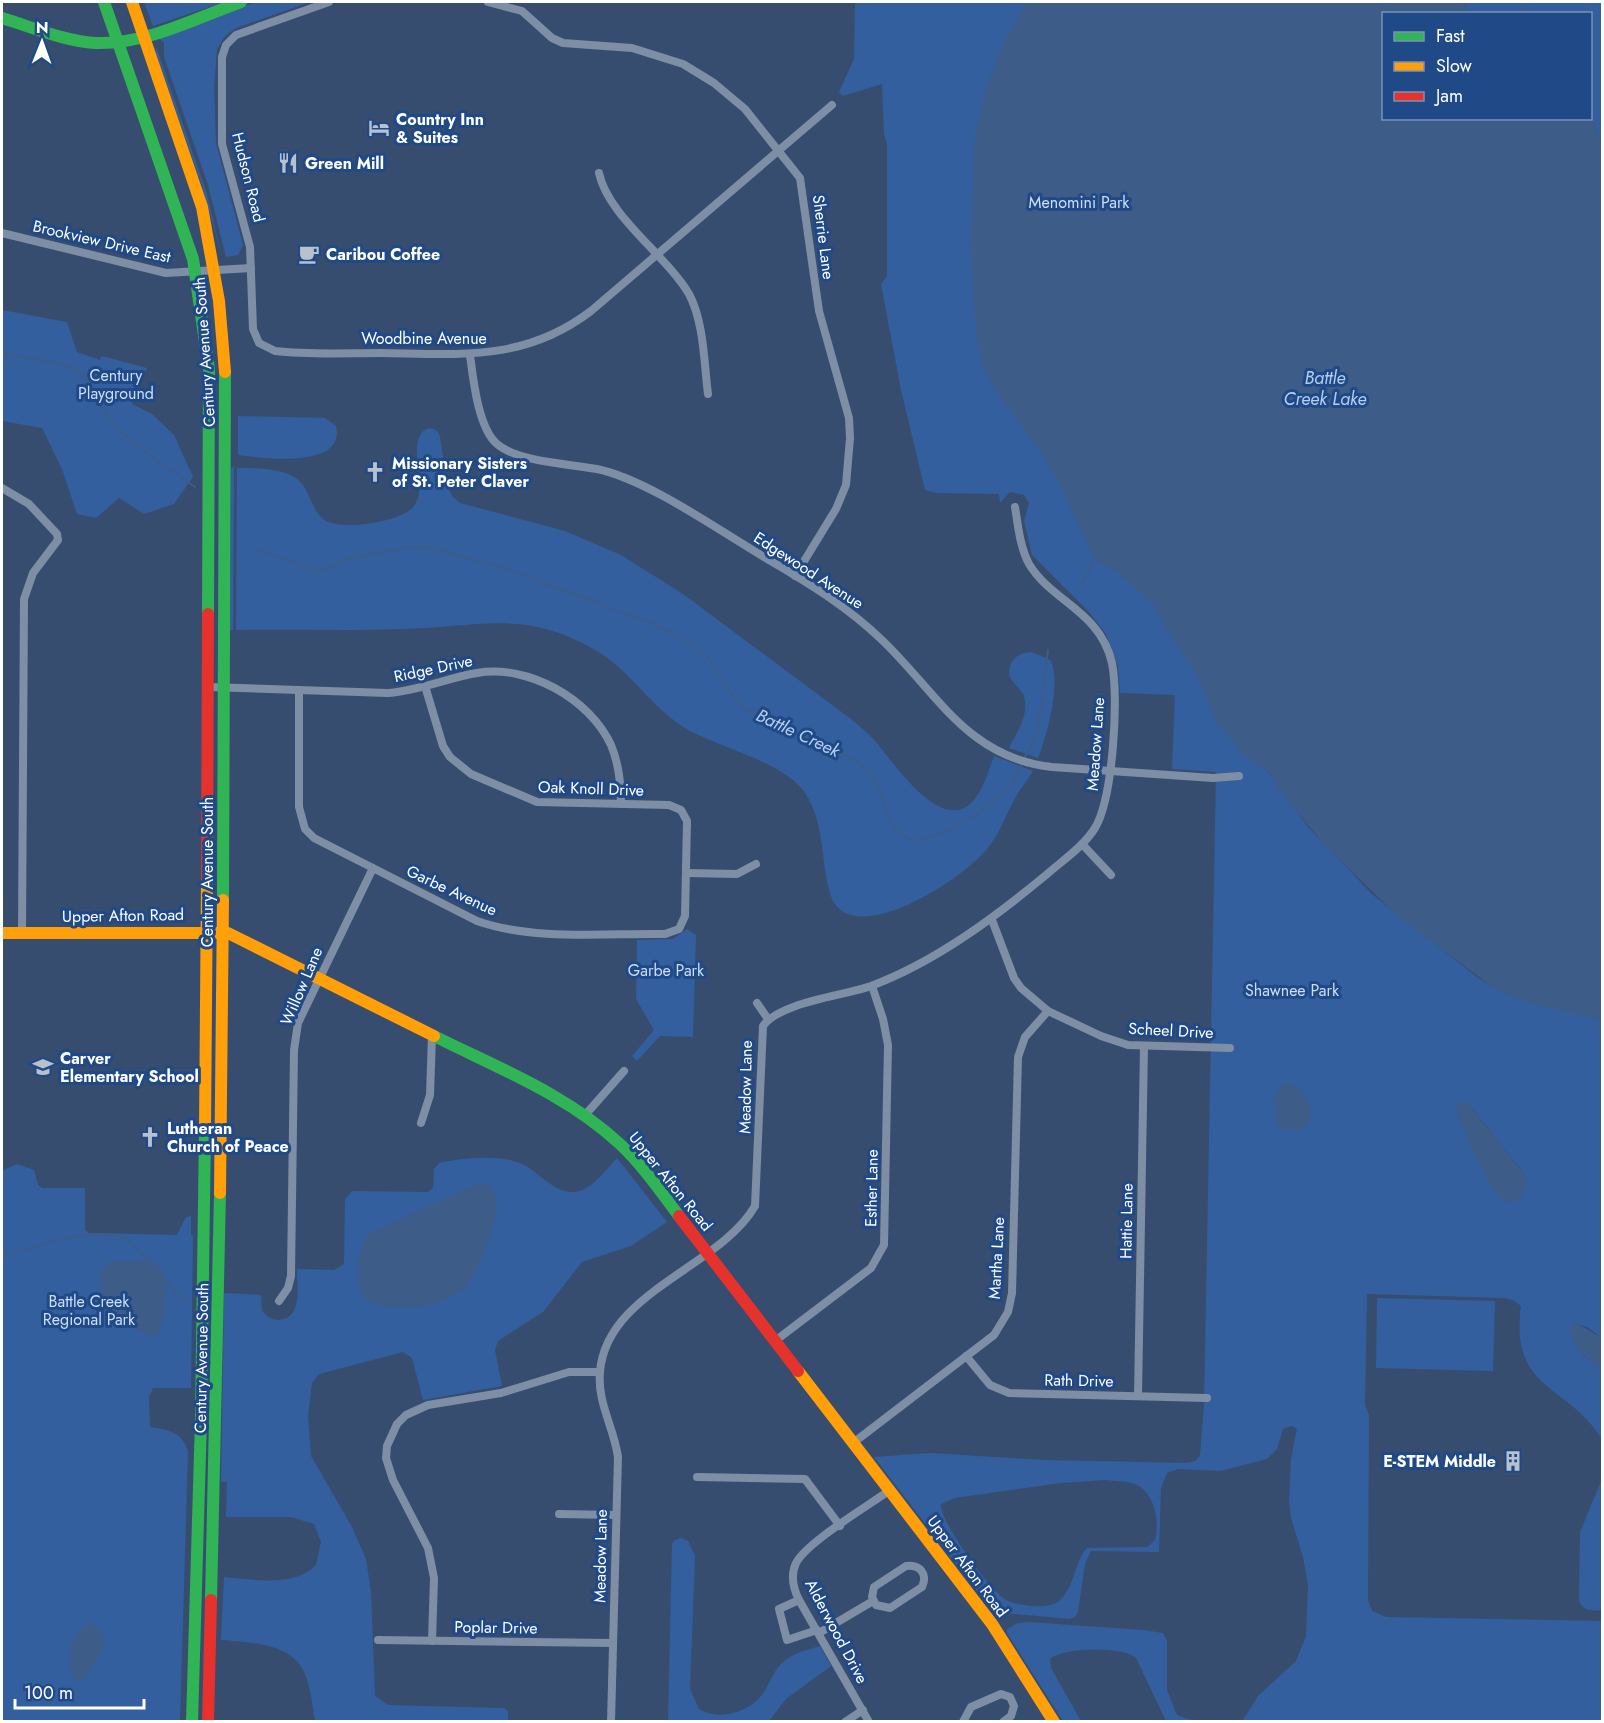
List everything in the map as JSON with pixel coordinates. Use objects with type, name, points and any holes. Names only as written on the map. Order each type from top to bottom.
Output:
[{"type":"main road","name":"Century Avenue South","points":[[104,2],[183,226],[196,272],[206,333],[210,392],[201,1420],[192,1722]]},
{"type":"main road","name":"Century Avenue South","points":[[132,2],[202,207],[215,270],[227,390],[218,1317],[208,1722]]},
{"type":"main road","points":[[2,18],[90,42],[117,41],[143,35],[241,2]]},
{"type":"main road","name":"Upper Afton Road","points":[[2,933],[223,932],[586,1114],[630,1154],[890,1490],[992,1624],[1054,1722]]},
{"type":"street","name":"Hudson Road","points":[[252,268],[245,225],[222,144],[222,53],[228,41],[239,33],[329,2]]},
{"type":"street","name":"Sherrie Lane","points":[[488,2],[514,7],[552,38],[563,43],[632,48],[683,64],[714,82],[736,101],[797,172],[803,186],[819,311],[849,418],[850,438],[846,485],[836,509],[795,576]]},
{"type":"street","name":"Woodbine Avenue","points":[[252,268],[253,332],[258,341],[267,349],[282,352],[470,354],[516,349],[561,331],[591,311],[832,105]]},
{"type":"street","points":[[599,173],[607,196],[683,286],[696,312],[708,394]]},
{"type":"street","name":"Brookview Drive East","points":[[2,233],[162,272],[196,272]]},
{"type":"street","points":[[196,272],[252,268]]},
{"type":"street","name":"Edgewood Avenue","points":[[470,354],[486,428],[490,437],[504,450],[514,454],[612,472],[628,479],[795,576],[840,605],[882,640],[939,706],[965,730],[1011,758],[1029,764],[1110,771],[1219,778],[1239,776]]},
{"type":"street","points":[[2,488],[29,504],[57,534],[58,540],[33,573],[24,599],[22,933]]},
{"type":"street","name":"Meadow Lane","points":[[612,1722],[618,1457],[602,1401],[600,1372],[609,1342],[632,1310],[741,1225],[755,1206],[761,1033],[768,1019],[784,1010],[872,986],[992,920],[1082,844],[1103,813],[1110,771],[1114,693],[1107,648],[1094,626],[1030,565],[1022,546],[1015,507]]},
{"type":"street","name":"Ridge Drive","points":[[209,687],[299,692],[387,693],[478,672],[536,679],[566,696],[589,714],[610,743],[619,772],[621,804]]},
{"type":"street","name":"Oak Knoll Drive","points":[[425,686],[443,746],[450,757],[471,774],[537,802],[669,805],[681,810],[687,820],[687,873]]},
{"type":"street","name":"Garbe Avenue","points":[[299,692],[300,817],[305,829],[314,838],[477,921],[509,930],[539,932],[674,933],[684,924],[687,873]]},
{"type":"street","points":[[1082,844],[1112,874]]},
{"type":"street","points":[[687,873],[737,874],[756,864]]},
{"type":"street","name":"Willow Lane","points":[[279,1301],[288,1288],[291,1276],[298,1023],[373,868]]},
{"type":"street","name":"Scheel Drive","points":[[992,920],[1014,978],[1021,988],[1047,1011],[1114,1041],[1144,1046],[1230,1048]]},
{"type":"street","name":"Esther Lane","points":[[775,1341],[861,1277],[878,1258],[884,1245],[888,1045],[884,1019],[872,986]]},
{"type":"street","points":[[757,1003],[768,1019]]},
{"type":"street","name":"Martha Lane","points":[[853,1443],[994,1335],[1008,1312],[1012,1293],[1018,1058],[1024,1037],[1047,1011]]},
{"type":"street","points":[[421,1123],[430,1095],[432,1035]]},
{"type":"street","name":"Hattie Lane","points":[[1138,1396],[1144,1046]]},
{"type":"street","points":[[586,1114],[624,1071]]},
{"type":"street","name":"Rath Drive","points":[[966,1356],[990,1385],[1010,1394],[1207,1398]]},
{"type":"street","points":[[432,1641],[434,1578],[428,1548],[393,1480],[387,1458],[387,1446],[397,1424],[406,1415],[428,1405],[501,1393],[569,1372],[600,1372]]},
{"type":"street","points":[[697,1477],[805,1479],[840,1526]]},
{"type":"street","name":"Alderwood Drive","points":[[869,1722],[799,1600],[793,1582],[796,1564],[809,1548],[890,1490]]},
{"type":"street","points":[[559,1514],[616,1515]]},
{"type":"street","points":[[915,1566],[923,1573],[922,1587],[892,1607],[881,1608],[873,1601],[871,1595],[874,1587],[904,1568],[915,1566]]},
{"type":"street","points":[[799,1600],[779,1609],[787,1640],[818,1632],[873,1601]]},
{"type":"street","name":"Poplar Drive","points":[[378,1640],[613,1643]]},
{"type":"street","points":[[963,1722],[971,1707],[1002,1694],[1010,1697],[1014,1707],[1012,1714],[1003,1722]]},
{"type":"street","points":[[845,1722],[862,1710]]},
{"type":"green space","points":[[144,2],[224,2],[153,26]]},
{"type":"green space","points":[[256,2],[310,2],[236,28],[225,36],[217,49],[214,88],[216,143],[243,245],[238,255],[226,257],[208,185],[164,57],[164,42],[159,39],[165,33]]},
{"type":"green space","points":[[855,2],[1275,2],[1267,771],[1309,828],[1372,894],[1477,977],[1522,998],[1602,1019],[1602,1338],[1587,1327],[1575,1324],[1583,1355],[1602,1370],[1602,1439],[1588,1420],[1532,1371],[1524,1355],[1520,1334],[1521,1306],[1513,1300],[1367,1294],[1365,1405],[1369,1415],[1368,1600],[1372,1611],[1386,1617],[1602,1621],[1602,1721],[1166,1721],[1136,1658],[1119,1651],[1093,1649],[1067,1652],[1050,1659],[1051,1668],[1081,1721],[1063,1721],[1007,1633],[1007,1629],[1018,1623],[1163,1633],[1167,1641],[1167,1690],[1177,1715],[1191,1720],[1243,1720],[1258,1696],[1296,1661],[1306,1636],[1308,1585],[1289,1501],[1291,1459],[1297,1428],[1291,1426],[1283,1429],[1277,1449],[1267,1459],[1220,1471],[1178,1469],[1167,1473],[1161,1488],[1159,1552],[1091,1551],[1085,1564],[1078,1612],[1075,1617],[1069,1619],[993,1612],[874,1457],[931,1453],[1044,1460],[1186,1463],[1195,1461],[1200,1456],[1204,1404],[1216,772],[1172,769],[1175,695],[1120,693],[1118,666],[1106,634],[1089,612],[1032,555],[1024,521],[1029,503],[1024,495],[1010,492],[1000,503],[999,494],[937,493],[925,490],[901,390],[881,284],[887,276],[887,144],[884,134],[882,84],[843,96],[839,92],[854,59]],"holes":[[[1468,1103],[1525,1175],[1501,1198],[1480,1164],[1459,1117]],[[1105,1480],[1135,1484],[1142,1488],[1154,1508],[1157,1525],[1155,1540],[1147,1547],[1087,1548],[1079,1561],[1067,1592],[1051,1605],[1031,1606],[1006,1600],[989,1584],[967,1555],[942,1512],[941,1504],[955,1498],[1061,1483]]]},
{"type":"green space","points":[[1464,2],[1602,2],[1602,143],[1592,119],[1592,12],[1468,12]]},
{"type":"green space","points":[[156,46],[207,194],[221,253],[202,186],[156,53]]},
{"type":"green space","name":"Century Playground","points":[[2,310],[67,322],[77,352],[100,360],[102,356],[147,368],[132,404],[152,414],[174,435],[193,477],[174,504],[144,514],[119,498],[96,518],[77,514],[62,469],[42,428],[2,421]]},
{"type":"green space","points":[[238,416],[325,418],[336,426],[336,440],[328,450],[300,458],[282,459],[238,455]]},
{"type":"green space","points":[[430,428],[436,430],[440,436],[447,485],[452,496],[460,503],[565,531],[621,555],[683,594],[851,719],[872,738],[905,778],[932,802],[946,809],[959,810],[972,802],[983,786],[994,756],[1033,771],[1016,796],[991,844],[961,873],[924,897],[885,913],[867,916],[851,915],[835,905],[832,899],[817,821],[807,796],[798,784],[785,774],[754,758],[690,731],[664,712],[604,656],[565,635],[542,628],[498,623],[382,630],[236,630],[237,468],[275,470],[296,478],[301,482],[315,509],[323,519],[331,523],[355,525],[384,521],[408,512],[418,498],[417,448],[423,431]]},
{"type":"green space","points":[[234,466],[233,630],[230,630],[231,469]]},
{"type":"green space","points":[[1032,652],[1050,660],[1054,682],[1052,709],[1038,758],[1009,748],[1022,722],[1025,708],[1023,694],[1010,678],[1010,665],[1015,658]]},
{"type":"green space","name":"Garbe Park","points":[[687,929],[696,935],[693,1037],[660,1036],[637,1061],[632,1056],[654,1030],[636,999],[637,940],[673,939]]},
{"type":"green space","points":[[481,1158],[503,1159],[522,1164],[560,1189],[570,1192],[579,1191],[594,1182],[617,1158],[667,1222],[631,1246],[582,1262],[543,1312],[498,1341],[495,1350],[502,1386],[423,1400],[412,1358],[403,1352],[319,1374],[312,1383],[308,1416],[311,1456],[352,1527],[366,1559],[371,1592],[375,1696],[388,1705],[504,1708],[508,1711],[508,1721],[315,1721],[308,1682],[297,1661],[278,1649],[221,1640],[224,1577],[273,1580],[297,1577],[316,1565],[321,1542],[314,1524],[291,1517],[226,1517],[227,1482],[221,1482],[224,1293],[261,1295],[262,1311],[266,1315],[276,1320],[287,1318],[292,1314],[297,1300],[297,1269],[334,1270],[344,1264],[345,1199],[352,1191],[428,1192],[433,1188],[434,1169],[439,1163]]},
{"type":"green space","name":"Battle Creek Regional Park","points":[[17,1164],[34,1170],[38,1185],[42,1188],[85,1188],[85,1230],[89,1233],[177,1235],[186,1217],[191,1216],[191,1235],[193,1235],[191,1388],[153,1388],[149,1397],[150,1427],[174,1433],[182,1440],[188,1451],[180,1721],[2,1722],[2,1171]]},
{"type":"green space","points":[[1377,1298],[1495,1301],[1493,1371],[1376,1368]]},
{"type":"green space","points":[[1602,1479],[1602,1610],[1591,1610],[1585,1609],[1579,1601],[1580,1532]]},
{"type":"green space","points":[[681,1538],[688,1541],[695,1556],[690,1689],[699,1709],[707,1713],[724,1715],[741,1711],[762,1695],[782,1663],[805,1650],[820,1646],[831,1666],[786,1699],[769,1721],[668,1721],[672,1544]]},
{"type":"water","name":"Battle Creek Lake","points":[[1028,2],[1464,2],[1468,12],[1382,12],[1382,120],[1592,119],[1602,143],[1602,1019],[1531,1004],[1495,989],[1399,917],[1327,848],[1279,790],[1269,773],[1242,753],[1215,721],[1198,676],[1166,629],[1153,604],[1117,572],[1095,560],[1059,482],[1044,457],[998,394],[983,368],[977,341],[970,247],[975,138],[987,85],[1004,42]]},
{"type":"water","points":[[1284,1083],[1296,1086],[1308,1102],[1310,1122],[1301,1130],[1285,1130],[1277,1125],[1274,1097]]},
{"type":"water","points":[[1458,1102],[1468,1103],[1525,1175],[1526,1187],[1516,1201],[1506,1202],[1489,1181],[1462,1126],[1456,1106]]},
{"type":"water","points":[[485,1183],[493,1189],[496,1201],[495,1216],[485,1250],[465,1287],[452,1297],[420,1306],[383,1306],[364,1298],[359,1282],[358,1264],[365,1239],[370,1233],[475,1185]]},
{"type":"water","points":[[148,1261],[159,1267],[163,1274],[166,1294],[159,1333],[150,1336],[137,1329],[108,1320],[102,1305],[100,1271],[109,1262]]},
{"type":"water","points":[[1578,1324],[1602,1338],[1602,1370],[1574,1343],[1570,1330],[1572,1325]]},
{"type":"water","points":[[91,1622],[101,1631],[104,1647],[83,1682],[74,1679],[70,1654],[73,1640]]},
{"type":"waterway","points":[[1523,2],[1524,12]]},
{"type":"waterway","name":"Battle Creek","points":[[2,353],[67,365],[80,372],[89,383],[101,407],[120,431],[195,487]]},
{"type":"waterway","name":"Battle Creek","points":[[258,549],[318,572],[349,559],[403,548],[428,547],[504,568],[649,622],[694,645],[709,658],[731,694],[745,709],[857,761],[869,771],[879,788],[892,824],[907,838],[918,840],[944,833],[957,826],[985,809],[1012,784],[1038,730],[1048,650]]},
{"type":"waterway","name":"Battle Creek","points":[[1079,588],[1095,560]]},
{"type":"waterway","points":[[1593,1017],[1602,1041]]},
{"type":"waterway","points":[[2,1256],[62,1239],[109,1234],[130,1241],[150,1262]]},
{"type":"waterway","points":[[163,1278],[177,1294],[189,1303]]},
{"type":"traffic: fast","points":[[104,2],[193,259],[209,370],[208,614]]},
{"type":"traffic: fast","points":[[2,18],[72,40],[95,43],[114,42],[151,35],[241,2]]},
{"type":"traffic: fast","points":[[223,900],[225,372]]},
{"type":"traffic: fast","points":[[434,1036],[532,1084],[600,1127],[637,1162],[679,1216]]},
{"type":"traffic: fast","points":[[192,1722],[201,1420],[205,1130]]},
{"type":"traffic: fast","points":[[211,1600],[220,1193]]},
{"type":"traffic: slow","points":[[132,2],[202,207],[219,301],[225,372]]},
{"type":"traffic: slow","points":[[205,1130],[207,880]]},
{"type":"traffic: slow","points":[[220,1193],[223,900]]},
{"type":"traffic: slow","points":[[2,933],[228,933],[434,1036]]},
{"type":"traffic: slow","points":[[798,1371],[992,1624],[1054,1722]]},
{"type":"traffic: jam","points":[[207,880],[208,614]]},
{"type":"traffic: jam","points":[[679,1216],[798,1371]]},
{"type":"traffic: jam","points":[[208,1722],[211,1600]]},
{"type":"place","name":"Country Inn & Suites","points":[[379,128]]},
{"type":"place","name":"Green Mill","points":[[288,163]]},
{"type":"place","name":"Caribou Coffee","points":[[309,254]]},
{"type":"place","name":"Missionary Sisters of St. Peter Claver","points":[[375,472]]},
{"type":"place","name":"Carver Elementary School","points":[[43,1067]]},
{"type":"place","name":"Lutheran Church of Peace","points":[[150,1137]]},
{"type":"place","name":"E-STEM Middle","points":[[1513,1461]]},
{"type":"park label","name":"Menomini Park","points":[[1079,202]]},
{"type":"park label","name":"Shawnee Park","points":[[1292,990]]}]
